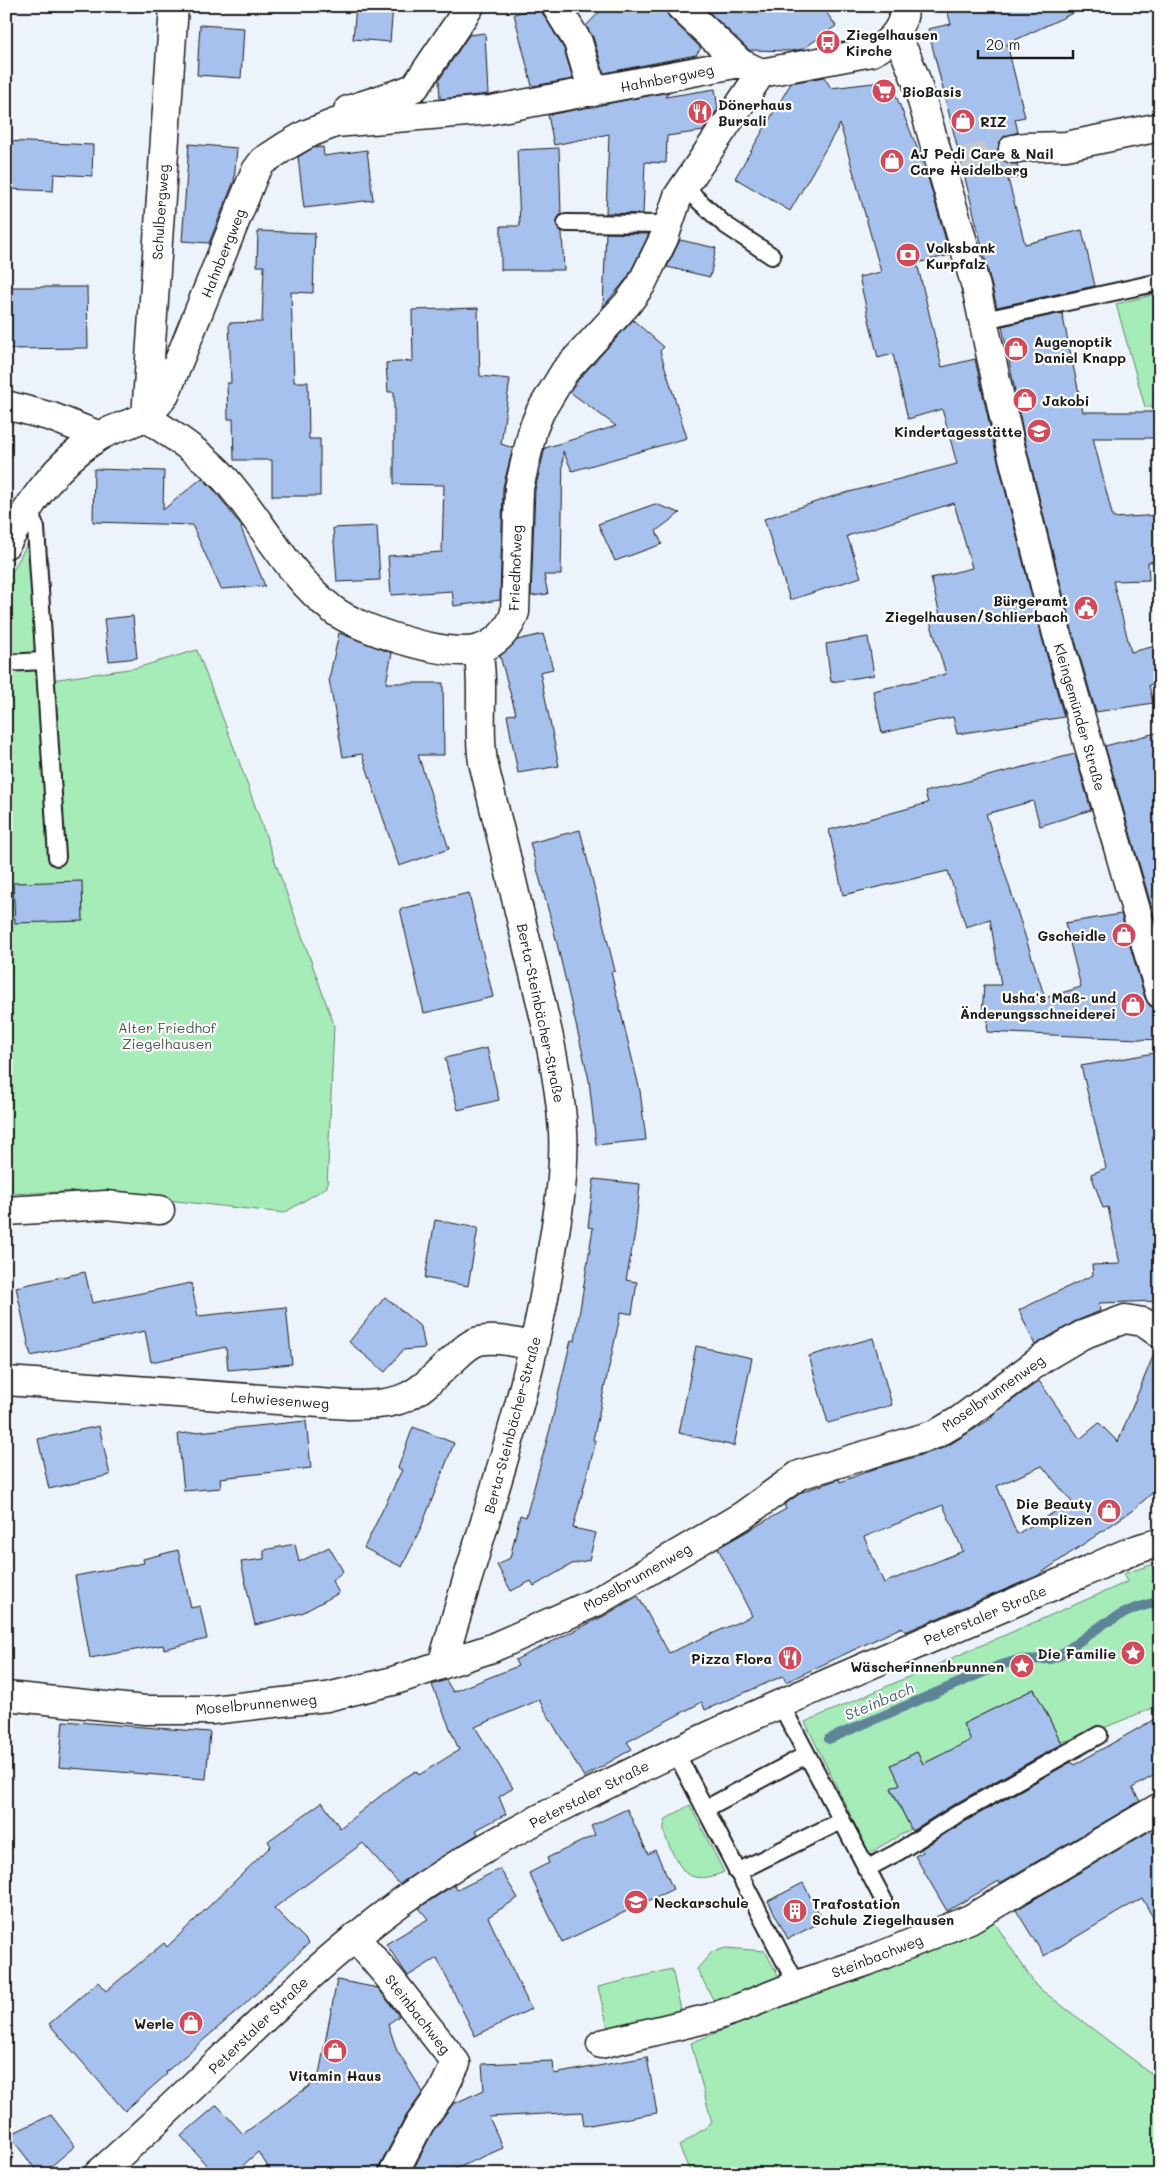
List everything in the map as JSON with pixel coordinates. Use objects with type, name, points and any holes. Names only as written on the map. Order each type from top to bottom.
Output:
[{"type":"street","name":"Schulbergweg","points":[[146,417],[174,6]]},
{"type":"street","name":"Hahnbergweg","points":[[335,123],[344,111],[415,87],[470,6]]},
{"type":"street","points":[[556,6],[578,42],[593,92]]},
{"type":"street","points":[[680,6],[751,68]]},
{"type":"street","points":[[896,35],[902,23],[904,6]]},
{"type":"street","name":"Hahnbergweg","points":[[146,417],[165,395],[171,384],[259,166],[286,146],[307,134],[335,123],[491,110],[593,92],[751,68],[865,54],[879,49],[896,35]]},
{"type":"street","name":"Kleingemünder Straße","points":[[896,35],[952,164],[1012,454],[1057,634],[1160,994]]},
{"type":"street","name":"Friedhofweg","points":[[478,650],[500,637],[510,624],[515,612],[519,488],[533,429],[540,412],[554,386],[570,365],[638,290],[649,272],[674,204],[751,68]]},
{"type":"street","points":[[1013,149],[1066,146],[1160,127]]},
{"type":"street","points":[[6,405],[52,417],[100,436]]},
{"type":"street","points":[[6,544],[28,508],[57,469],[100,436],[146,417],[215,468],[302,579],[324,603],[338,613],[370,629],[391,636],[444,648],[478,650]]},
{"type":"street","name":"Berta-Steinbächer-Straße","points":[[442,1666],[493,1497],[544,1303],[560,1196],[563,1162],[561,1115],[541,999],[483,762],[480,732],[481,675],[478,650]]},
{"type":"street","points":[[6,1211],[106,1205],[160,1210]]},
{"type":"street","name":"Moselbrunnenweg","points":[[6,1696],[145,1710],[212,1710],[326,1697],[375,1686],[442,1666],[492,1648],[596,1602],[742,1516],[800,1474],[936,1434],[960,1420],[1043,1358],[1082,1335],[1125,1319],[1143,1322],[1160,1334]]},
{"type":"street","name":"Lehwiesenweg","points":[[6,1381],[349,1405],[376,1405],[398,1400],[421,1390],[466,1348],[479,1341],[500,1341],[533,1346]]},
{"type":"street","name":"Peterstaler Straße","points":[[98,2174],[192,2089],[292,1991],[355,1937],[456,1864],[523,1827],[674,1751],[780,1703],[1093,1569],[1160,1543]]},
{"type":"street","name":"Steinbachweg","points":[[601,2044],[710,2018],[797,1985],[868,1961],[970,1919],[1160,1807]]},
{"type":"street","name":"Steinbachweg","points":[[355,1937],[392,1981],[456,2064],[441,2094],[416,2131],[394,2174]]},
{"type":"lane","points":[[684,187],[724,224],[772,256]]},
{"type":"lane","points":[[566,223],[668,224]]},
{"type":"lane","points":[[984,320],[1160,282]]},
{"type":"lane","points":[[28,508],[36,528],[57,857]]},
{"type":"lane","points":[[6,663],[43,661]]},
{"type":"lane","points":[[780,1703],[883,1899]]},
{"type":"lane","points":[[866,1868],[898,1852],[956,1815],[1099,1735]]},
{"type":"lane","points":[[674,1751],[797,1985]]},
{"type":"lane","points":[[705,1808],[806,1755]]},
{"type":"lane","points":[[737,1872],[841,1821]]},
{"type":"green space","points":[[1160,293],[1160,407],[1145,407],[1116,304]]},
{"type":"green space","name":"Alter Friedhof Ziegelhausen","points":[[30,539],[37,682],[136,668],[197,650],[236,753],[334,1025],[327,1187],[284,1213],[86,1191],[6,1194],[6,583]]},
{"type":"green space","points":[[1160,1562],[1160,1705],[1079,1738],[1061,1742],[1034,1689],[963,1724],[971,1740],[923,1764],[917,1752],[891,1765],[900,1784],[891,1789],[911,1829],[869,1853],[805,1722],[1127,1582],[1123,1574]]},
{"type":"green space","points":[[690,1805],[724,1872],[705,1877],[695,1877],[683,1870],[673,1853],[664,1831],[666,1819]]},
{"type":"green space","points":[[993,1920],[1036,1986],[1160,2080],[1160,2174],[691,2174],[679,2146],[712,2123],[691,2043]]},
{"type":"green space","points":[[726,1948],[765,1951],[779,1977],[715,2003],[697,1969],[712,1952]]},
{"type":"green space","points":[[672,1969],[681,2010],[608,2028],[598,1987]]},
{"type":"building","points":[[356,6],[393,6],[390,42],[353,39]]},
{"type":"building","points":[[605,6],[665,6],[669,17],[701,48],[696,55],[604,73],[593,37],[586,26]]},
{"type":"building","points":[[703,6],[822,6],[836,26],[803,49],[791,51],[749,50]]},
{"type":"building","points":[[964,6],[1088,6],[1007,44],[1025,117],[1015,119],[1018,132],[1003,137],[999,143],[998,151],[1001,159],[1007,163],[1017,164],[1020,177],[1008,179],[1025,244],[1082,230],[1095,286],[997,307],[928,29],[951,24],[947,10]]},
{"type":"building","points":[[540,7],[564,49],[573,79],[532,86],[514,14]]},
{"type":"building","points":[[200,25],[244,28],[241,78],[197,75]]},
{"type":"building","points":[[485,33],[488,94],[440,99],[439,80],[469,35]]},
{"type":"building","points":[[824,77],[831,88],[890,81],[925,167],[950,255],[917,263],[942,367],[975,359],[995,449],[1042,638],[1064,717],[957,734],[953,717],[882,733],[873,691],[946,674],[929,618],[940,615],[931,578],[972,568],[954,503],[847,536],[861,577],[790,600],[764,519],[834,496],[957,464],[942,409],[908,419],[893,354],[878,358],[859,277],[881,272],[840,124],[790,211],[735,178],[791,83]]},
{"type":"building","points":[[715,89],[718,109],[703,131],[667,136],[666,163],[645,162],[643,214],[606,213],[609,134],[554,145],[548,115],[669,92],[665,97]]},
{"type":"building","points":[[6,141],[93,145],[92,176],[54,174],[53,191],[6,189]]},
{"type":"building","points":[[189,144],[237,148],[234,181],[209,243],[182,241]]},
{"type":"building","points":[[323,147],[324,156],[367,150],[373,200],[304,208],[298,157],[313,148]]},
{"type":"building","points":[[559,148],[561,214],[556,223],[562,232],[564,270],[501,270],[501,226],[520,226],[517,150]]},
{"type":"building","points":[[258,231],[315,233],[313,293],[291,292],[294,382],[308,382],[309,439],[320,439],[320,496],[272,496],[272,460],[234,460],[233,419],[228,419],[227,383],[231,383],[229,323],[262,322],[264,266],[257,266]]},
{"type":"building","points":[[606,233],[649,234],[628,277],[603,307]]},
{"type":"building","points":[[680,240],[716,248],[710,277],[667,267]]},
{"type":"building","points":[[6,287],[87,287],[88,348],[6,349]]},
{"type":"building","points":[[478,308],[480,376],[510,379],[501,444],[513,448],[503,487],[500,600],[454,606],[452,591],[391,595],[388,556],[442,552],[444,485],[394,484],[394,392],[388,392],[386,363],[413,361],[412,310]]},
{"type":"building","points":[[1062,313],[1083,412],[1160,412],[1160,438],[1093,438],[1113,518],[1160,515],[1160,561],[1148,562],[1149,580],[1113,581],[1131,652],[1160,645],[1160,683],[1149,685],[1153,703],[1096,712],[1072,630],[1025,441],[1002,326]]},
{"type":"building","points":[[633,320],[664,347],[660,351],[687,438],[572,471],[563,451],[561,575],[544,575],[548,594],[531,596],[535,490],[545,448],[616,426],[570,392],[578,380]]},
{"type":"building","points":[[94,469],[164,471],[163,510],[202,478],[214,490],[242,527],[265,586],[221,589],[192,525],[93,522]]},
{"type":"building","points":[[655,504],[680,513],[656,531],[662,544],[615,561],[598,524]]},
{"type":"building","points":[[377,526],[380,580],[337,582],[333,528]]},
{"type":"building","points":[[133,616],[137,658],[109,661],[104,619]]},
{"type":"building","points":[[339,633],[392,653],[386,683],[443,683],[444,755],[418,755],[449,849],[399,866],[362,754],[343,757],[329,679]]},
{"type":"building","points":[[543,634],[553,669],[540,672],[559,766],[518,773],[507,715],[516,714],[500,656],[517,640]]},
{"type":"building","points":[[868,637],[874,675],[831,682],[826,644]]},
{"type":"building","points":[[1160,732],[1160,936],[1105,746]]},
{"type":"building","points":[[1075,754],[1091,810],[1040,826],[1033,801],[986,814],[1045,998],[1081,987],[1065,923],[1121,914],[1145,998],[1150,1006],[1160,1009],[1160,1040],[987,1032],[988,1015],[982,1015],[984,985],[1001,985],[990,919],[966,927],[948,871],[843,895],[829,830],[928,803],[925,792]]},
{"type":"building","points":[[580,830],[615,971],[611,972],[640,1091],[646,1140],[596,1145],[589,1080],[554,931],[530,843]]},
{"type":"building","points":[[82,881],[83,921],[15,923],[13,883]]},
{"type":"building","points":[[469,893],[493,997],[424,1013],[400,909]]},
{"type":"building","points":[[487,1048],[499,1100],[458,1110],[445,1058]]},
{"type":"building","points":[[1160,1052],[1160,1241],[1157,1241],[1159,1301],[1099,1303],[1100,1311],[1074,1322],[1035,1345],[1019,1310],[1093,1275],[1092,1265],[1120,1264],[1108,1207],[1103,1208],[1091,1174],[1106,1168],[1081,1066]]},
{"type":"building","points":[[594,1179],[640,1184],[635,1233],[626,1280],[637,1282],[632,1314],[621,1312],[593,1440],[596,1441],[573,1528],[596,1533],[589,1560],[572,1564],[534,1586],[531,1581],[511,1591],[497,1565],[510,1558],[520,1515],[526,1517],[550,1429],[571,1340],[575,1341],[593,1228],[588,1227]]},
{"type":"building","points":[[435,1220],[478,1228],[468,1286],[425,1278]]},
{"type":"building","points":[[85,1272],[92,1303],[191,1283],[198,1316],[286,1307],[292,1364],[228,1370],[226,1347],[151,1362],[145,1331],[31,1356],[16,1287]]},
{"type":"building","points":[[385,1297],[421,1327],[425,1348],[403,1350],[385,1372],[349,1342]]},
{"type":"building","points":[[873,1338],[892,1405],[828,1423],[809,1356]]},
{"type":"building","points":[[696,1346],[752,1358],[734,1446],[679,1433]]},
{"type":"building","points":[[1156,1349],[1160,1349],[1160,1486],[1133,1510],[1037,1576],[905,1632],[902,1627],[786,1682],[783,1676],[705,1710],[702,1702],[627,1742],[632,1749],[584,1777],[539,1700],[475,1727],[513,1788],[499,1797],[506,1814],[476,1830],[478,1834],[399,1884],[363,1843],[274,1908],[309,1943],[242,2007],[166,2072],[167,2074],[125,2111],[49,2024],[98,1982],[106,1991],[164,1943],[167,1947],[271,1846],[268,1841],[322,1802],[340,1828],[398,1782],[416,1771],[419,1775],[459,1750],[432,1685],[446,1680],[453,1692],[518,1666],[515,1660],[604,1616],[638,1596],[669,1653],[752,1616],[718,1548],[786,1509],[784,1505],[802,1492],[839,1479],[840,1482],[871,1470],[944,1448],[992,1418],[991,1416],[1039,1381],[1080,1439],[1099,1423],[1118,1442]],"holes":[[[1042,1466],[1072,1502],[1017,1534],[997,1486]],[[943,1505],[963,1551],[884,1583],[864,1537]]]},
{"type":"building","points":[[306,1421],[311,1468],[220,1478],[221,1488],[184,1491],[178,1434]]},
{"type":"building","points":[[99,1426],[110,1475],[49,1489],[38,1439]]},
{"type":"building","points":[[413,1427],[454,1443],[422,1525],[402,1567],[364,1548],[402,1470],[398,1468]]},
{"type":"building","points":[[295,1544],[299,1562],[329,1547],[343,1571],[332,1581],[339,1593],[302,1613],[255,1625],[241,1562],[264,1559],[264,1550]]},
{"type":"building","points":[[178,1550],[191,1608],[200,1606],[207,1639],[164,1649],[163,1645],[90,1658],[75,1576],[144,1563],[143,1559]]},
{"type":"building","points":[[1034,1689],[1062,1744],[951,1806],[912,1831],[891,1788],[900,1784],[891,1765],[917,1752],[923,1764],[971,1740],[963,1724]]},
{"type":"building","points":[[1160,1716],[1160,1772],[1132,1788],[1140,1801],[1000,1883],[999,1881],[947,1911],[915,1856],[923,1852],[921,1849],[961,1824],[1071,1762],[1074,1765]]},
{"type":"building","points":[[63,1721],[210,1732],[206,1779],[59,1767]]},
{"type":"building","points":[[627,1809],[648,1854],[655,1850],[673,1889],[562,1942],[529,1873],[549,1863],[547,1858],[595,1835],[591,1826]]},
{"type":"building","points":[[1155,1828],[1160,1835],[1160,1930],[1142,1898],[1044,1956],[1016,1910]]},
{"type":"building","points":[[500,1869],[518,1898],[488,1917],[531,2009],[475,2036],[437,1958],[408,1976],[386,1944],[428,1919],[419,1908],[431,1900],[454,1885],[457,1890]]},
{"type":"building","name":"Trafostation Schule Ziegelhausen","points":[[803,1883],[823,1921],[788,1939],[768,1901]]},
{"type":"building","points":[[337,1980],[378,1988],[399,2016],[388,2024],[397,2051],[423,2092],[406,2116],[379,2167],[378,2174],[273,2174],[258,2152],[233,2174],[214,2174],[181,2136],[217,2105],[243,2134],[312,2084],[317,2085]]},
{"type":"building","points":[[647,2057],[657,2113],[584,2126],[582,2112],[489,2117],[503,2148],[444,2174],[411,2174],[433,2131],[453,2104],[484,2090],[482,2064],[553,2061],[554,2074]]},
{"type":"building","points":[[51,2115],[75,2146],[42,2174],[39,2174],[9,2135]]},
{"type":"waterway","name":"Steinbach","points":[[829,1739],[998,1666],[1018,1660],[1050,1659],[1060,1655],[1105,1623],[1133,1609],[1160,1601]]},
{"type":"tunnel","points":[[961,162],[1013,149]]},
{"type":"place","name":"Ziegelhausen Kirche","points":[[828,42]]},
{"type":"place","name":"BioBasis","points":[[884,91]]},
{"type":"place","name":"Dönerhaus Bursali","points":[[700,112]]},
{"type":"place","name":"RIZ","points":[[963,121]]},
{"type":"place","name":"AJ Pedi Care & Nail Care Heidelberg","points":[[892,161]]},
{"type":"place","name":"Volksbank Kurpfalz","points":[[908,255]]},
{"type":"place","name":"Augenoptik Daniel Knapp","points":[[1016,349]]},
{"type":"place","name":"Jakobi","points":[[1025,400]]},
{"type":"place","name":"Kindertagesstätte","points":[[1039,431]]},
{"type":"place","name":"Bürgeramt Ziegelhausen/Schlierbach","points":[[1086,608]]},
{"type":"place","name":"Gscheidle","points":[[1124,935]]},
{"type":"place","name":"Usha's Maß- und Änderungsschneiderei","points":[[1133,1005]]},
{"type":"place","name":"Die Beauty Komplizen","points":[[1109,1511]]},
{"type":"place","name":"Die Familie","points":[[1133,1653]]},
{"type":"place","name":"Pizza Flora","points":[[790,1658]]},
{"type":"place","name":"Wäscherinnenbrunnen","points":[[1022,1666]]},
{"type":"place","name":"Neckarschule","points":[[636,1902]]},
{"type":"place","name":"Trafostation Schule Ziegelhausen","points":[[795,1911]]},
{"type":"place","name":"Werle","points":[[191,2023]]},
{"type":"place","name":"Vitamin Haus","points":[[335,2051]]}]
